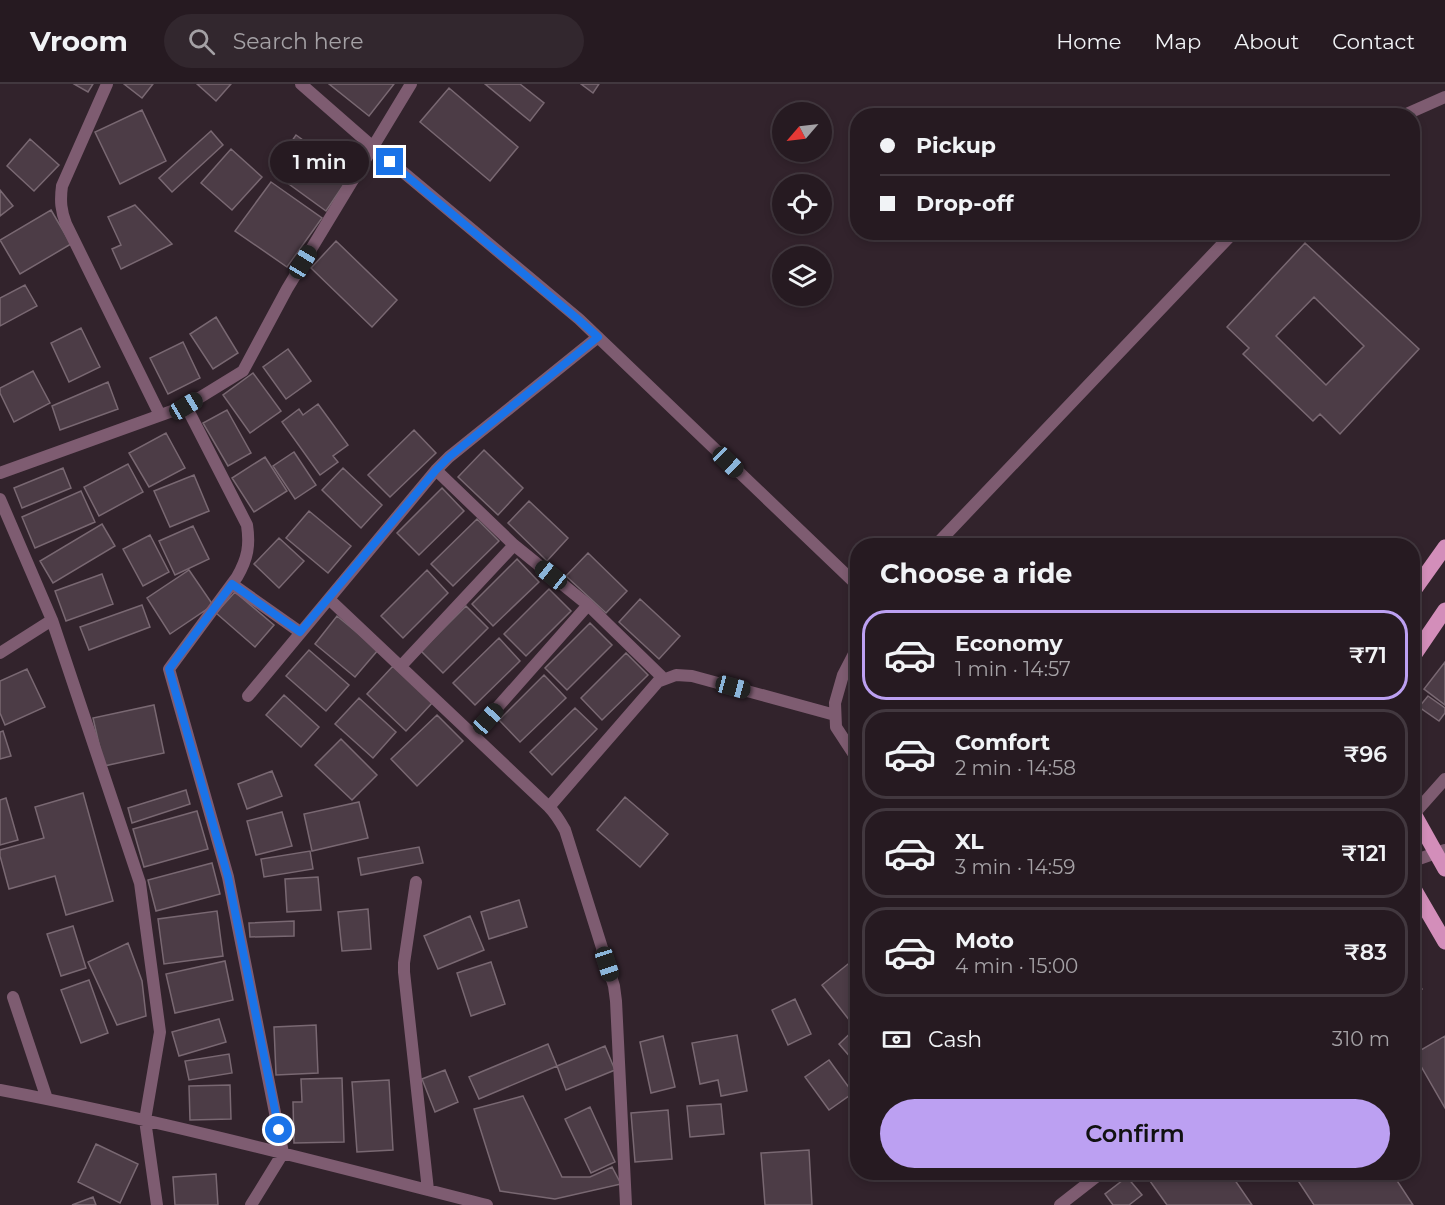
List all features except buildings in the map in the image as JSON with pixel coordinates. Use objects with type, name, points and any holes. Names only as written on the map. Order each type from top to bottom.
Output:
[{"type":"main road","points":[[1420,582],[1445,547]]},
{"type":"main road","points":[[1420,647],[1445,610]]},
{"type":"main road","points":[[1420,826],[1445,869]]},
{"type":"main road","points":[[1420,898],[1445,942]]},
{"type":"street","points":[[107,84],[62,186],[60,199],[66,224],[160,415]]},
{"type":"street","points":[[302,84],[598,337],[850,578]]},
{"type":"street","points":[[0,473],[186,406],[243,371],[286,289],[411,84]]},
{"type":"street","points":[[1420,108],[1445,97]]},
{"type":"street","points":[[943,538],[1226,240]]},
{"type":"street","points":[[248,696],[436,470],[598,337]]},
{"type":"street","points":[[186,406],[247,525],[250,541],[243,566],[232,584],[169,669],[228,877],[283,1153],[251,1205]]},
{"type":"street","points":[[436,470],[514,545],[588,605],[662,677]]},
{"type":"street","points":[[0,500],[52,620],[140,884],[160,1032],[145,1120],[157,1205]]},
{"type":"street","points":[[401,666],[514,545]]},
{"type":"street","points":[[232,584],[300,632]]},
{"type":"street","points":[[329,598],[549,807],[565,830],[614,986],[626,1205]]},
{"type":"street","points":[[473,735],[588,605]]},
{"type":"street","points":[[0,653],[52,620]]},
{"type":"street","points":[[850,661],[843,675],[835,703],[836,727],[850,750]]},
{"type":"street","points":[[662,677],[660,681],[676,675],[692,676],[836,715]]},
{"type":"street","points":[[549,807],[662,677]]},
{"type":"street","points":[[1420,806],[1445,779]]},
{"type":"street","points":[[1420,859],[1445,850]]},
{"type":"street","points":[[416,882],[404,972],[428,1190]]},
{"type":"street","points":[[13,997],[47,1099]]},
{"type":"street","points":[[0,1090],[145,1120],[487,1205]]},
{"type":"street","points":[[1060,1205],[1092,1180]]},
{"type":"route","points":[[279,1130],[228,877],[169,669],[232,584],[300,632],[449,457],[598,337],[390,162]]}]
